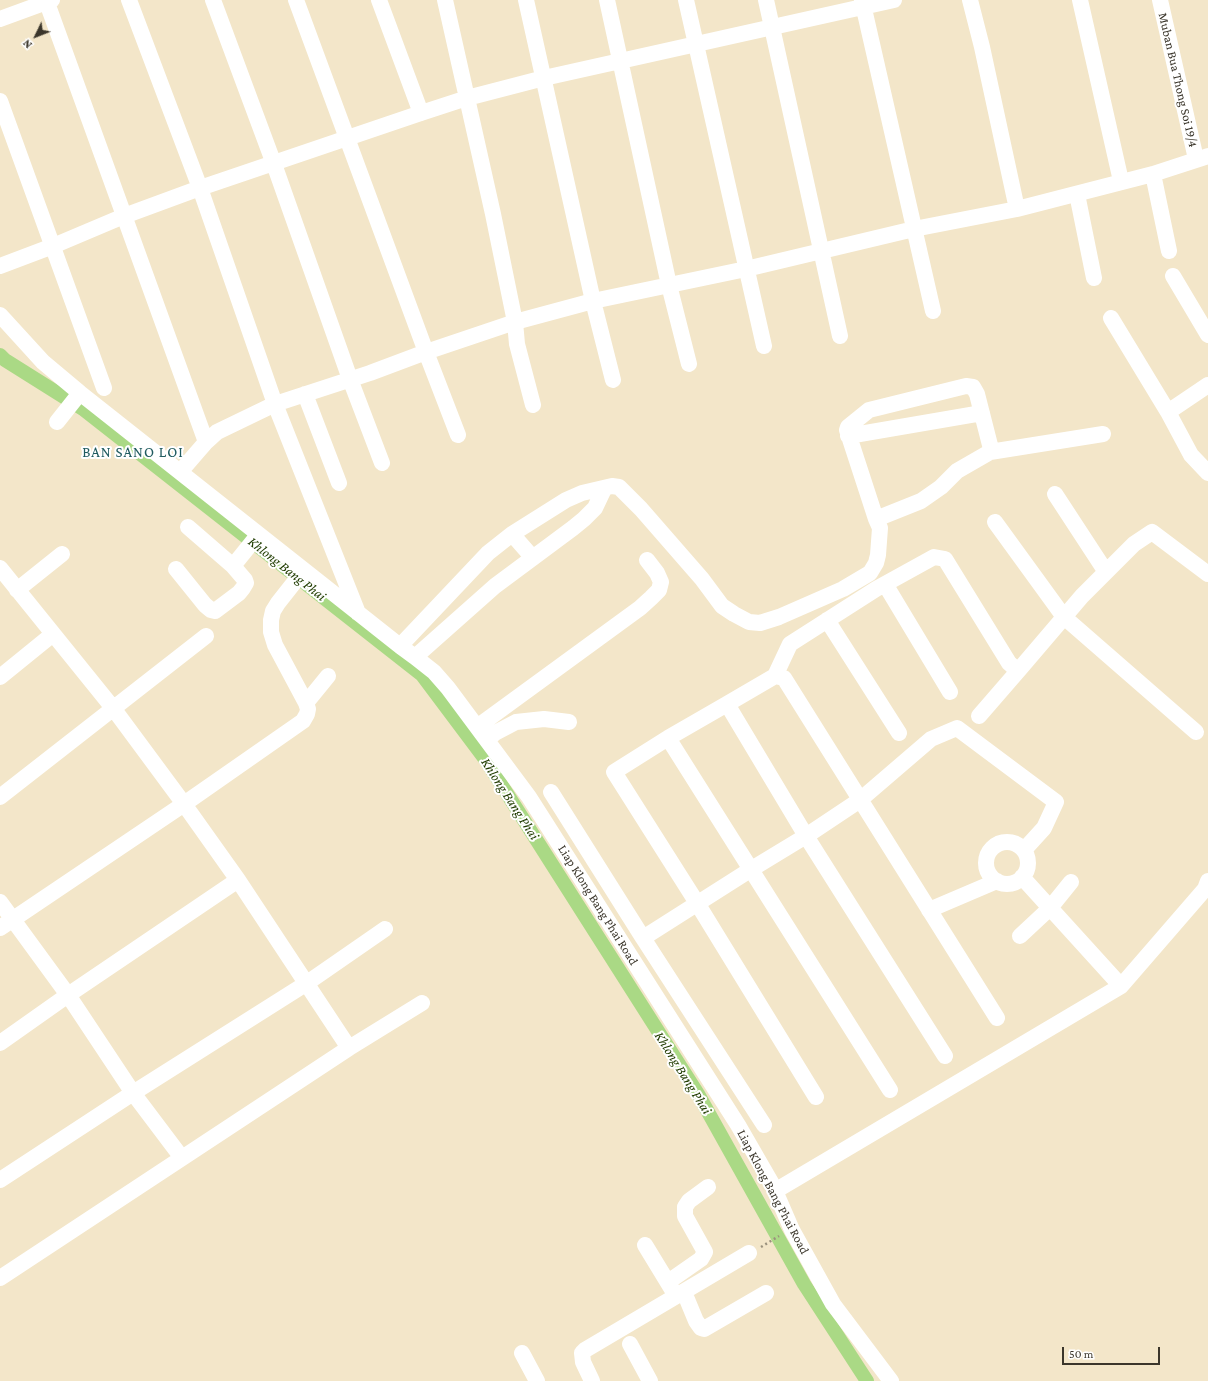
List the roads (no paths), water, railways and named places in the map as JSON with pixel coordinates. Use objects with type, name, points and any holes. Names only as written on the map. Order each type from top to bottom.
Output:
[{"type":"street","points":[[129,0],[200,188],[276,404],[358,613]]},
{"type":"street","points":[[213,0],[274,164],[350,379],[382,463]]},
{"type":"street","points":[[296,0],[458,435]]},
{"type":"street","points":[[379,0],[421,113]]},
{"type":"street","points":[[445,0],[493,214],[515,322],[517,344],[533,405]]},
{"type":"street","points":[[526,0],[593,302],[613,380]]},
{"type":"street","points":[[607,0],[669,285],[689,364]]},
{"type":"street","points":[[686,0],[764,346]]},
{"type":"street","points":[[766,0],[840,336]]},
{"type":"street","points":[[0,266],[53,246],[124,216],[200,188],[467,98],[544,78],[772,27],[863,4],[894,0]]},
{"type":"street","points":[[970,0],[982,47],[1017,209]]},
{"type":"street","points":[[1080,0],[1121,181]]},
{"type":"street","name":"Muban Bua Thong Soi 19/4","points":[[1160,0],[1202,158]]},
{"type":"street","points":[[0,19],[48,1],[206,442]]},
{"type":"street","points":[[863,4],[933,311]]},
{"type":"street","points":[[0,102],[104,388]]},
{"type":"street","points":[[180,472],[206,442],[217,432],[276,404],[515,322],[593,302],[746,269],[914,229],[1017,209],[1153,174],[1202,158]]},
{"type":"street","points":[[1153,174],[1169,251]]},
{"type":"street","points":[[1077,194],[1094,278]]},
{"type":"street","points":[[1173,276],[1208,335]]},
{"type":"street","points":[[1111,318],[1168,412],[1191,455],[1208,473]]},
{"type":"street","name":"Liap Klong Bang Phai Road","points":[[3,323],[43,362],[70,406],[180,472],[256,537],[434,672],[448,688],[533,804],[738,1125],[774,1191],[792,1230],[833,1304],[891,1381]]},
{"type":"street","points":[[1168,412],[1208,385]]},
{"type":"street","points":[[400,646],[488,552],[512,534],[566,500],[582,493],[612,486],[619,487],[624,491],[702,579],[722,606],[749,622],[760,623],[779,617],[843,589],[870,574],[876,563],[880,528],[847,433],[848,427],[869,410],[966,386],[973,387],[977,394],[982,413],[991,449],[990,452]]},
{"type":"street","points":[[305,394],[339,483]]},
{"type":"street","points":[[848,436],[982,413]]},
{"type":"street","points":[[876,519],[921,501],[941,487],[957,471],[990,452],[1103,434]]},
{"type":"street","points":[[415,657],[495,586],[573,528],[595,508],[604,489]]},
{"type":"street","points":[[1055,494],[1106,572]]},
{"type":"street","points":[[995,522],[1064,617],[1196,732]]},
{"type":"street","points":[[176,569],[210,610],[215,611],[239,593],[246,584],[235,564],[188,527]]},
{"type":"street","points":[[979,716],[1082,596],[1134,544],[1152,532],[1208,574]]},
{"type":"street","points":[[512,534],[533,558]]},
{"type":"street","points":[[235,564],[256,537]]},
{"type":"street","points":[[17,590],[62,554]]},
{"type":"street","points":[[816,1096],[614,772],[668,738],[775,676],[790,644],[885,584],[934,557],[945,559],[1009,663],[1018,671]]},
{"type":"street","points":[[477,727],[640,608],[651,598],[659,590],[661,582],[657,573],[647,560]]},
{"type":"street","points":[[0,568],[114,708],[238,880],[350,1048]]},
{"type":"street","points":[[6,924],[184,804],[301,723],[306,718],[308,709],[306,703],[274,645],[270,620],[278,602],[302,573]]},
{"type":"street","points":[[885,584],[950,692]]},
{"type":"street","points":[[827,620],[899,733]]},
{"type":"street","points":[[0,677],[53,634]]},
{"type":"street","points":[[0,798],[206,636]]},
{"type":"street","points":[[306,703],[328,676]]},
{"type":"street","points":[[775,676],[784,678],[997,1018]]},
{"type":"street","points":[[727,704],[806,836],[945,1056]]},
{"type":"street","points":[[487,740],[496,732],[516,722],[544,719],[569,722]]},
{"type":"street","points":[[643,938],[806,836],[860,800],[931,740],[957,728],[1056,802],[1044,828],[1024,850]]},
{"type":"street","points":[[668,738],[890,1090]]},
{"type":"street","points":[[551,792],[764,1125]]},
{"type":"street","points":[[1012,842],[1024,850],[1028,864],[1022,877],[1010,883],[997,881],[992,877],[987,865],[987,858],[993,848],[998,844],[1012,842]]},
{"type":"street","points":[[1022,877],[1120,986]]},
{"type":"street","points":[[0,1043],[238,880]]},
{"type":"street","points":[[929,910],[997,881]]},
{"type":"street","points":[[774,1191],[1120,986],[1205,888],[1208,881]]},
{"type":"street","points":[[1020,936],[1050,908],[1071,882]]},
{"type":"street","points":[[0,902],[6,924],[68,995],[133,1093],[182,1158]]},
{"type":"street","points":[[0,1180],[133,1093],[307,983],[385,930]]},
{"type":"street","points":[[0,1278],[350,1048],[422,1003]]},
{"type":"street","points":[[668,1282],[701,1259],[704,1252],[685,1216],[685,1207],[689,1201],[708,1187]]},
{"type":"street","points":[[645,1245],[668,1282],[680,1294],[700,1328],[704,1329],[766,1293]]},
{"type":"street","points":[[590,1380],[583,1362],[582,1353],[585,1350],[749,1253]]},
{"type":"street","points":[[630,1344],[650,1381]]},
{"type":"street","points":[[522,1352],[537,1381]]},
{"type":"waterway","name":"Khlong Bang Phai","points":[[0,355],[5,360],[83,409],[422,675],[485,759],[698,1094],[804,1284],[867,1381]]},
{"type":"district","name":"BAN SANO LOI","points":[[133,452]]}]
